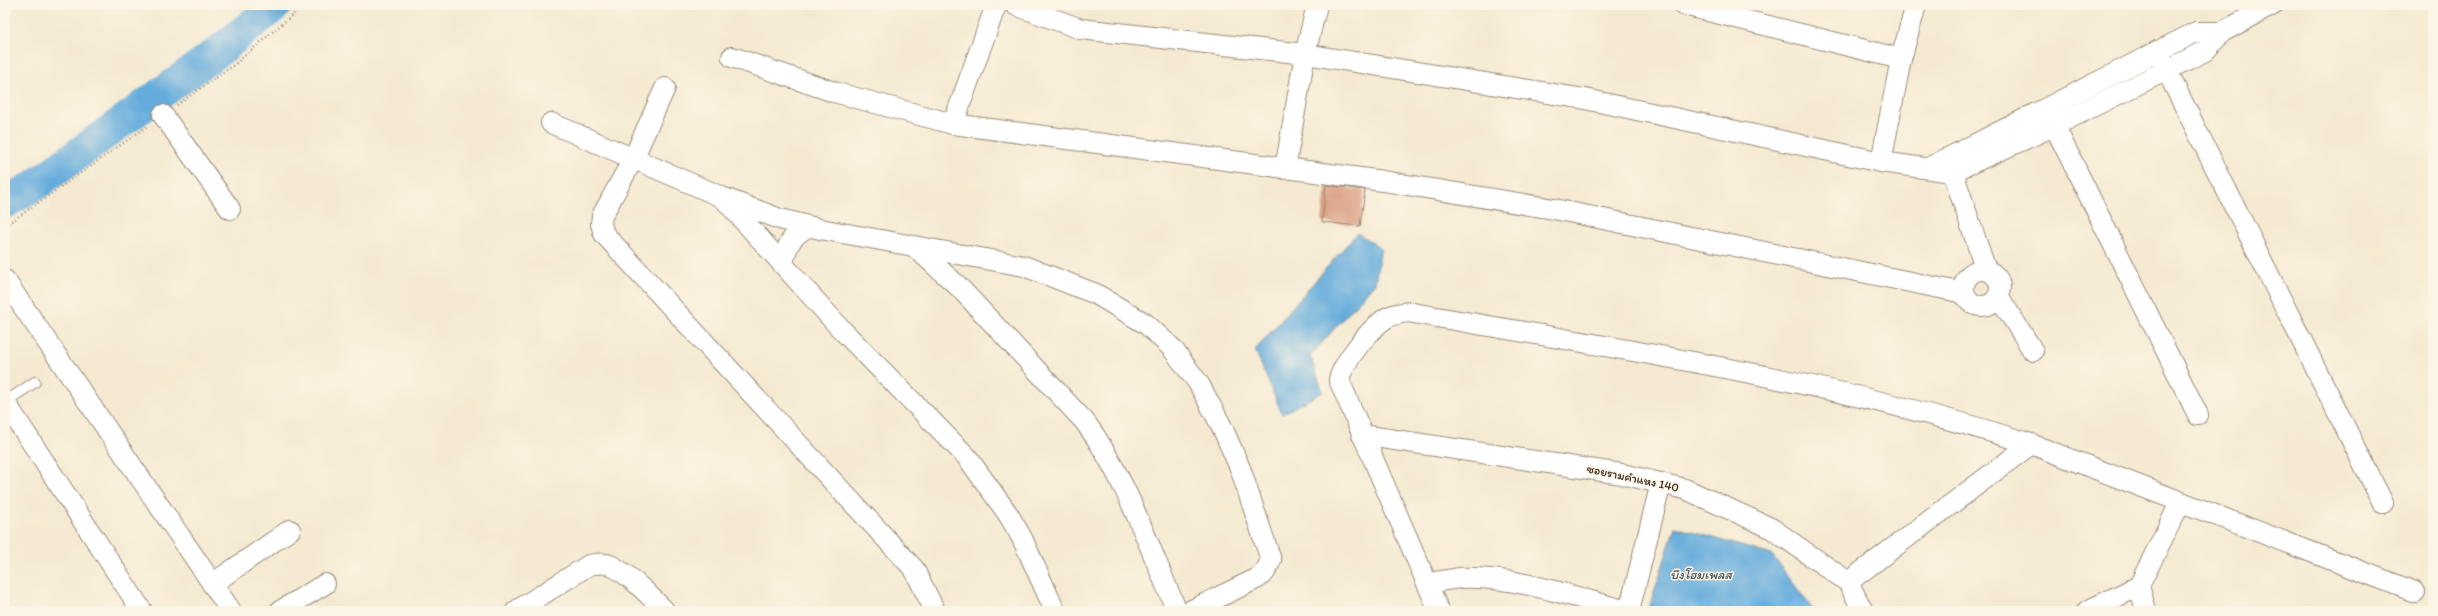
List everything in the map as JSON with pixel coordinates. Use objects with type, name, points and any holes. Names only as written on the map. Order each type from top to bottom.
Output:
[{"type":"street","points":[[953,124],[996,5]]},
{"type":"street","points":[[1015,5],[1081,28],[1305,54],[1585,98],[1882,162],[1928,168],[1950,164],[2050,117],[2167,70],[2205,51],[2222,32],[2273,5]]},
{"type":"street","points":[[1285,169],[1305,54],[1317,5]]},
{"type":"street","points":[[1684,5],[1901,59]]},
{"type":"street","points":[[1882,162],[1901,59],[1916,5]]},
{"type":"street","points":[[2050,117],[2157,51],[2196,32],[2222,32]]},
{"type":"street","points":[[2157,51],[2383,503]]},
{"type":"street","points":[[732,56],[834,92],[953,124],[1383,181],[1554,209],[1964,293]]},
{"type":"street","points":[[665,88],[633,159],[602,216],[601,224],[604,234],[914,569],[935,611]]},
{"type":"street","points":[[162,115],[230,210]]},
{"type":"street","points":[[2050,117],[2198,415]]},
{"type":"street","points":[[551,123],[722,197],[807,227],[1024,266],[1096,294],[1146,324],[1172,348],[1199,384],[1222,427],[1240,468],[1271,560],[1265,572],[1258,578],[1190,611]]},
{"type":"street","points":[[1950,164],[1986,270]]},
{"type":"street","points":[[722,197],[841,329],[967,457],[1008,514],[1022,538],[1055,611]]},
{"type":"street","points":[[782,263],[788,244],[794,235],[807,227]]},
{"type":"street","points":[[915,247],[958,287],[1085,422],[1099,441],[1117,476],[1177,611]]},
{"type":"street","points":[[1999,297],[1990,305],[1983,307],[1971,303],[1964,293],[1964,287],[1969,276],[1974,272],[1986,270],[1992,273],[2000,284],[1999,297],[2033,350]]},
{"type":"street","points":[[5,280],[231,611]]},
{"type":"street","points":[[1439,611],[1340,388],[1340,374],[1342,367],[1376,326],[1389,317],[1408,312],[1763,375],[1968,423],[2031,444],[2180,503],[2415,592]]},
{"type":"street","points":[[5,402],[142,611]]},
{"type":"street","name":"ซอยรามคำแหง 140","points":[[1362,436],[1622,474],[1685,489],[1771,528],[1848,582],[1864,611]]},
{"type":"street","points":[[1848,582],[2031,444]]},
{"type":"street","points":[[1427,583],[1460,578],[1502,581],[1546,589],[1628,611],[1661,483]]},
{"type":"street","points":[[2087,611],[2139,586],[2180,503]]},
{"type":"street","points":[[212,584],[290,530]]},
{"type":"street","points":[[516,611],[589,565],[599,563],[610,564],[644,590],[665,611]]},
{"type":"street","points":[[280,611],[325,584]]},
{"type":"street","points":[[2139,586],[2146,611]]},
{"type":"lane","points":[[5,402],[35,382]]},
{"type":"water","points":[[1357,233],[1381,248],[1375,283],[1310,356],[1323,392],[1282,414],[1255,350]]},
{"type":"water","name":"บึงโฮมเพลส","points":[[1675,527],[1772,555],[1814,611],[1648,611]]},
{"type":"building","points":[[1326,185],[1365,190],[1360,226],[1322,222]]},
{"type":"waterway","points":[[5,203],[35,185],[219,51],[276,5]]}]
